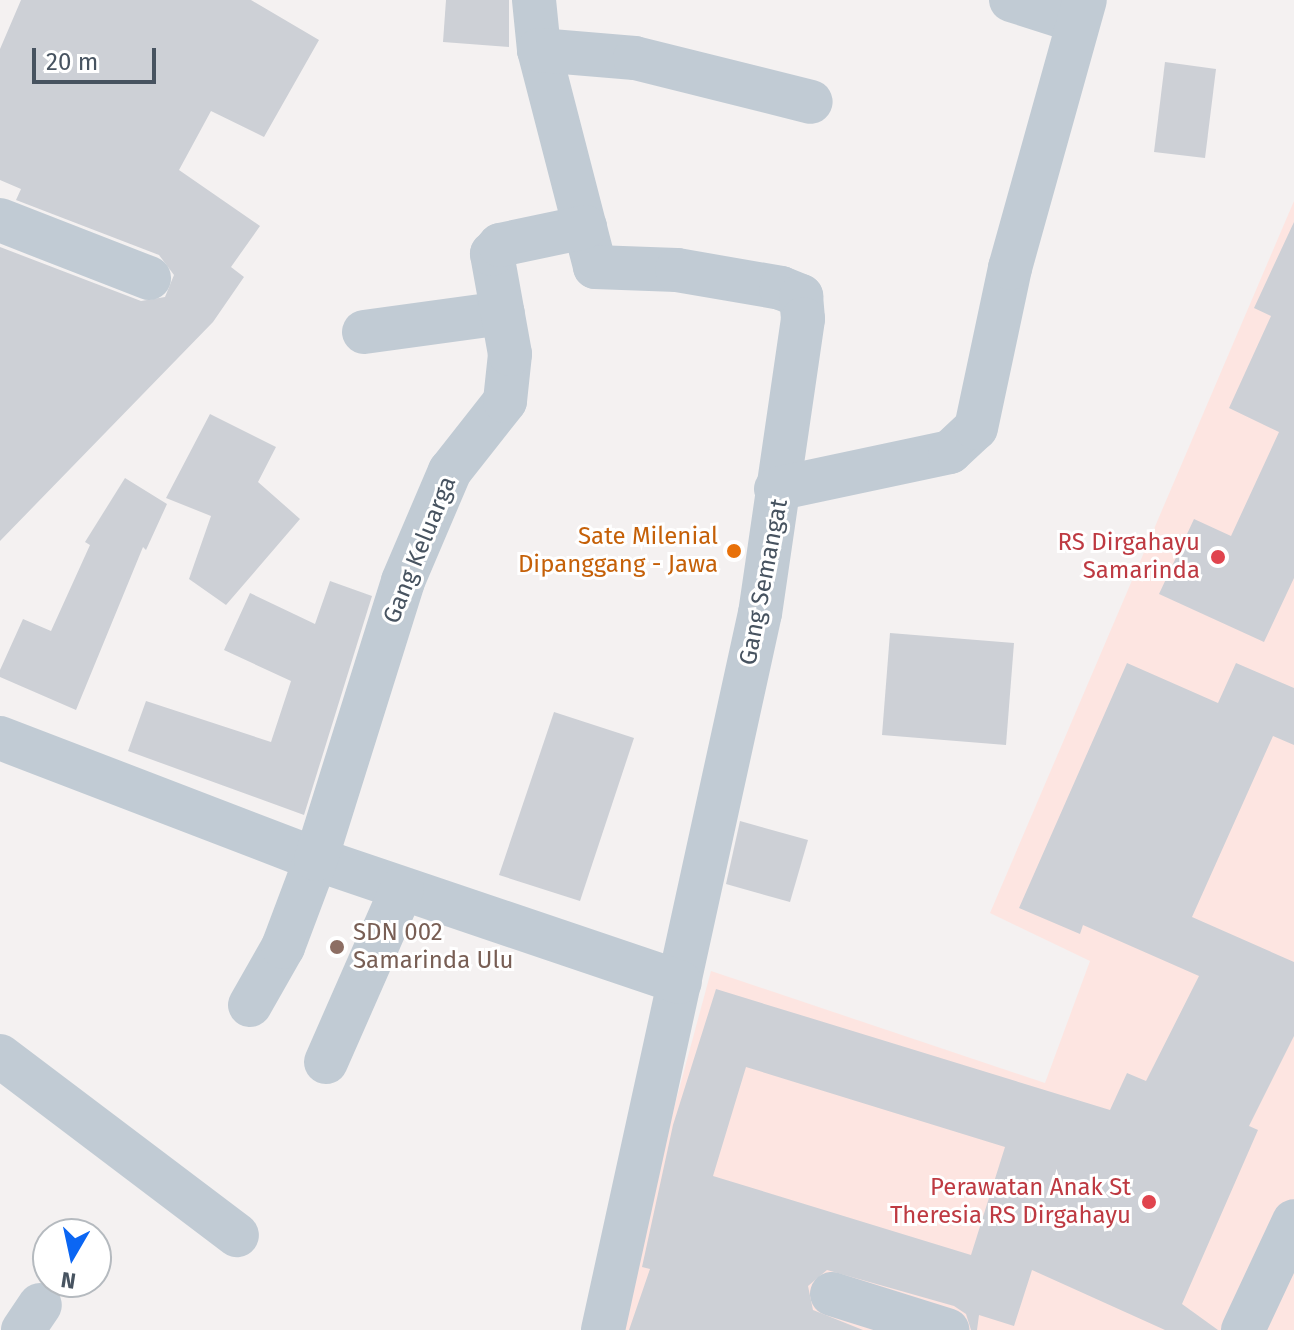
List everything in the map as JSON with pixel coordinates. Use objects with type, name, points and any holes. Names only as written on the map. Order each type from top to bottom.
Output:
[{"type":"street","points":[[534,0],[539,50],[595,267],[677,270],[801,296],[803,319],[776,489]]},
{"type":"street","points":[[1011,0],[1081,11]]},
{"type":"street","name":"Gang Semangat","points":[[603,1330],[760,613],[776,489],[950,452],[976,428],[1010,268],[1081,11]]},
{"type":"street","points":[[539,50],[635,58],[811,102]]},
{"type":"street","points":[[0,220],[149,278]]},
{"type":"street","name":"Gang Keluarga","points":[[250,1005],[283,947],[316,859],[403,581],[450,471],[505,401],[510,354],[495,248],[585,227]]},
{"type":"street","points":[[364,332],[503,313]]},
{"type":"street","points":[[0,738],[316,859],[680,982]]},
{"type":"street","points":[[326,1062],[402,889]]},
{"type":"street","points":[[0,1056],[237,1235]]},
{"type":"street","points":[[1243,1330],[1294,1221]]},
{"type":"street","points":[[832,1294],[947,1330]]},
{"type":"shaded area","name":"RS Dirgahayu Samarinda","points":[[1294,201],[1294,1330],[614,1330],[711,971],[1045,1083],[1090,961],[990,913]]},
{"type":"building","points":[[21,0],[251,0],[319,40],[264,137],[211,111],[179,170],[260,226],[231,267],[244,277],[213,322],[0,541],[0,247],[141,301],[165,297],[174,275],[159,255],[16,200],[21,189],[0,180],[0,49]]},
{"type":"building","points":[[446,0],[509,0],[509,47],[443,42]]},
{"type":"building","points":[[1165,62],[1216,69],[1205,158],[1154,152]]},
{"type":"building","points":[[1294,222],[1294,578],[1264,642],[1159,594],[1194,519],[1231,536],[1279,432],[1229,408],[1271,316],[1254,308]]},
{"type":"building","points":[[210,414],[276,447],[258,482],[300,519],[226,605],[189,579],[211,516],[166,498]]},
{"type":"building","points":[[125,478],[167,504],[146,550],[143,547],[76,710],[0,677],[0,670],[23,619],[51,631],[90,545],[85,542]]},
{"type":"building","points":[[330,581],[372,596],[304,815],[128,751],[146,701],[271,742],[291,681],[224,650],[250,593],[315,624]]},
{"type":"building","points":[[890,633],[1014,643],[1006,745],[882,735]]},
{"type":"building","points":[[1127,663],[1218,703],[1236,663],[1294,688],[1294,745],[1273,736],[1192,917],[1294,962],[1294,1036],[1249,1126],[1258,1130],[1182,1304],[1218,1330],[1165,1330],[1032,1270],[1014,1326],[979,1315],[977,1330],[971,1330],[966,1314],[954,1306],[827,1270],[808,1286],[813,1310],[863,1330],[629,1330],[650,1269],[642,1267],[673,1125],[716,989],[1110,1110],[1127,1073],[1146,1081],[1199,976],[1083,925],[1080,934],[1019,908]],"holes":[[[746,1067],[1005,1147],[971,1255],[713,1176]]]},
{"type":"building","points":[[554,712],[634,738],[580,901],[499,875]]},
{"type":"building","points":[[740,821],[808,840],[790,902],[726,884]]},
{"type":"place","name":"Sate Milenial Dipanggang - Jawa","points":[[734,551]]},
{"type":"place","name":"RS Dirgahayu Samarinda","points":[[1218,557]]},
{"type":"place","name":"SDN 002 Samarinda Ulu","points":[[337,947]]},
{"type":"place","name":"Perawatan Anak St Theresia RS Dirgahayu","points":[[1149,1202]]}]
